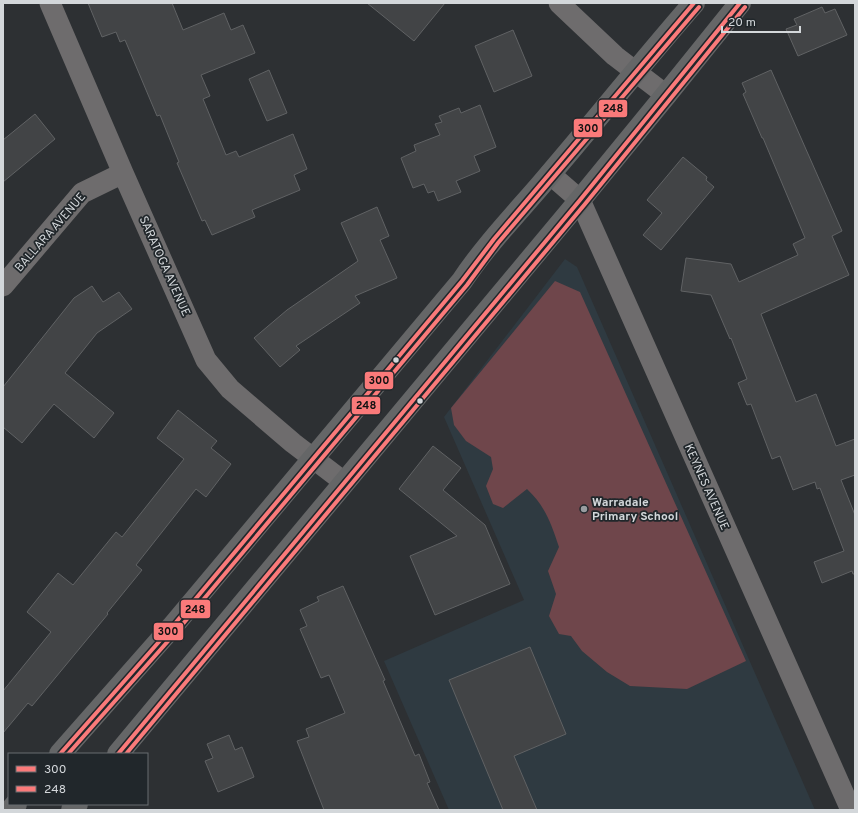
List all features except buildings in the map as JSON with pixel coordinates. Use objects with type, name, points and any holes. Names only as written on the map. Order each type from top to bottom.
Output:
[{"type":"main road","points":[[61,753],[172,627],[462,281],[487,246],[550,174],[694,3]]},
{"type":"main road","points":[[119,753],[580,200],[740,3]]},
{"type":"street","name":"SARATOGA AVENUE","points":[[50,3],[206,360],[230,389],[313,459],[344,482]]},
{"type":"street","points":[[559,3],[615,56],[666,95]]},
{"type":"street","name":"BALLARA AVENUE","points":[[3,286],[82,193],[123,173]]},
{"type":"street","name":"KEYNES AVENUE","points":[[550,174],[580,200],[851,810]]},
{"type":"shaded area","name":"Warradale Primary School","points":[[565,259],[577,267],[815,810],[449,810],[384,661],[524,600],[444,417]]},
{"type":"shaded area","points":[[555,281],[580,292],[746,661],[687,689],[630,686],[607,672],[582,651],[571,636],[559,634],[549,616],[556,594],[548,571],[559,547],[547,515],[527,489],[503,508],[493,504],[486,486],[493,469],[491,457],[466,441],[454,425],[451,408]]},
{"type":"transit line","name":"300","points":[[61,753],[172,627],[462,281],[494,239],[694,3]]},
{"type":"transit line","name":"300","points":[[119,753],[580,200],[740,3]]},
{"type":"transit line","name":"248","points":[[69,753],[177,631],[467,285],[498,243],[699,7]]},
{"type":"transit line","name":"248","points":[[127,753],[585,204],[745,7]]},
{"type":"place","name":"Warradale Primary School","points":[[584,509]]}]
